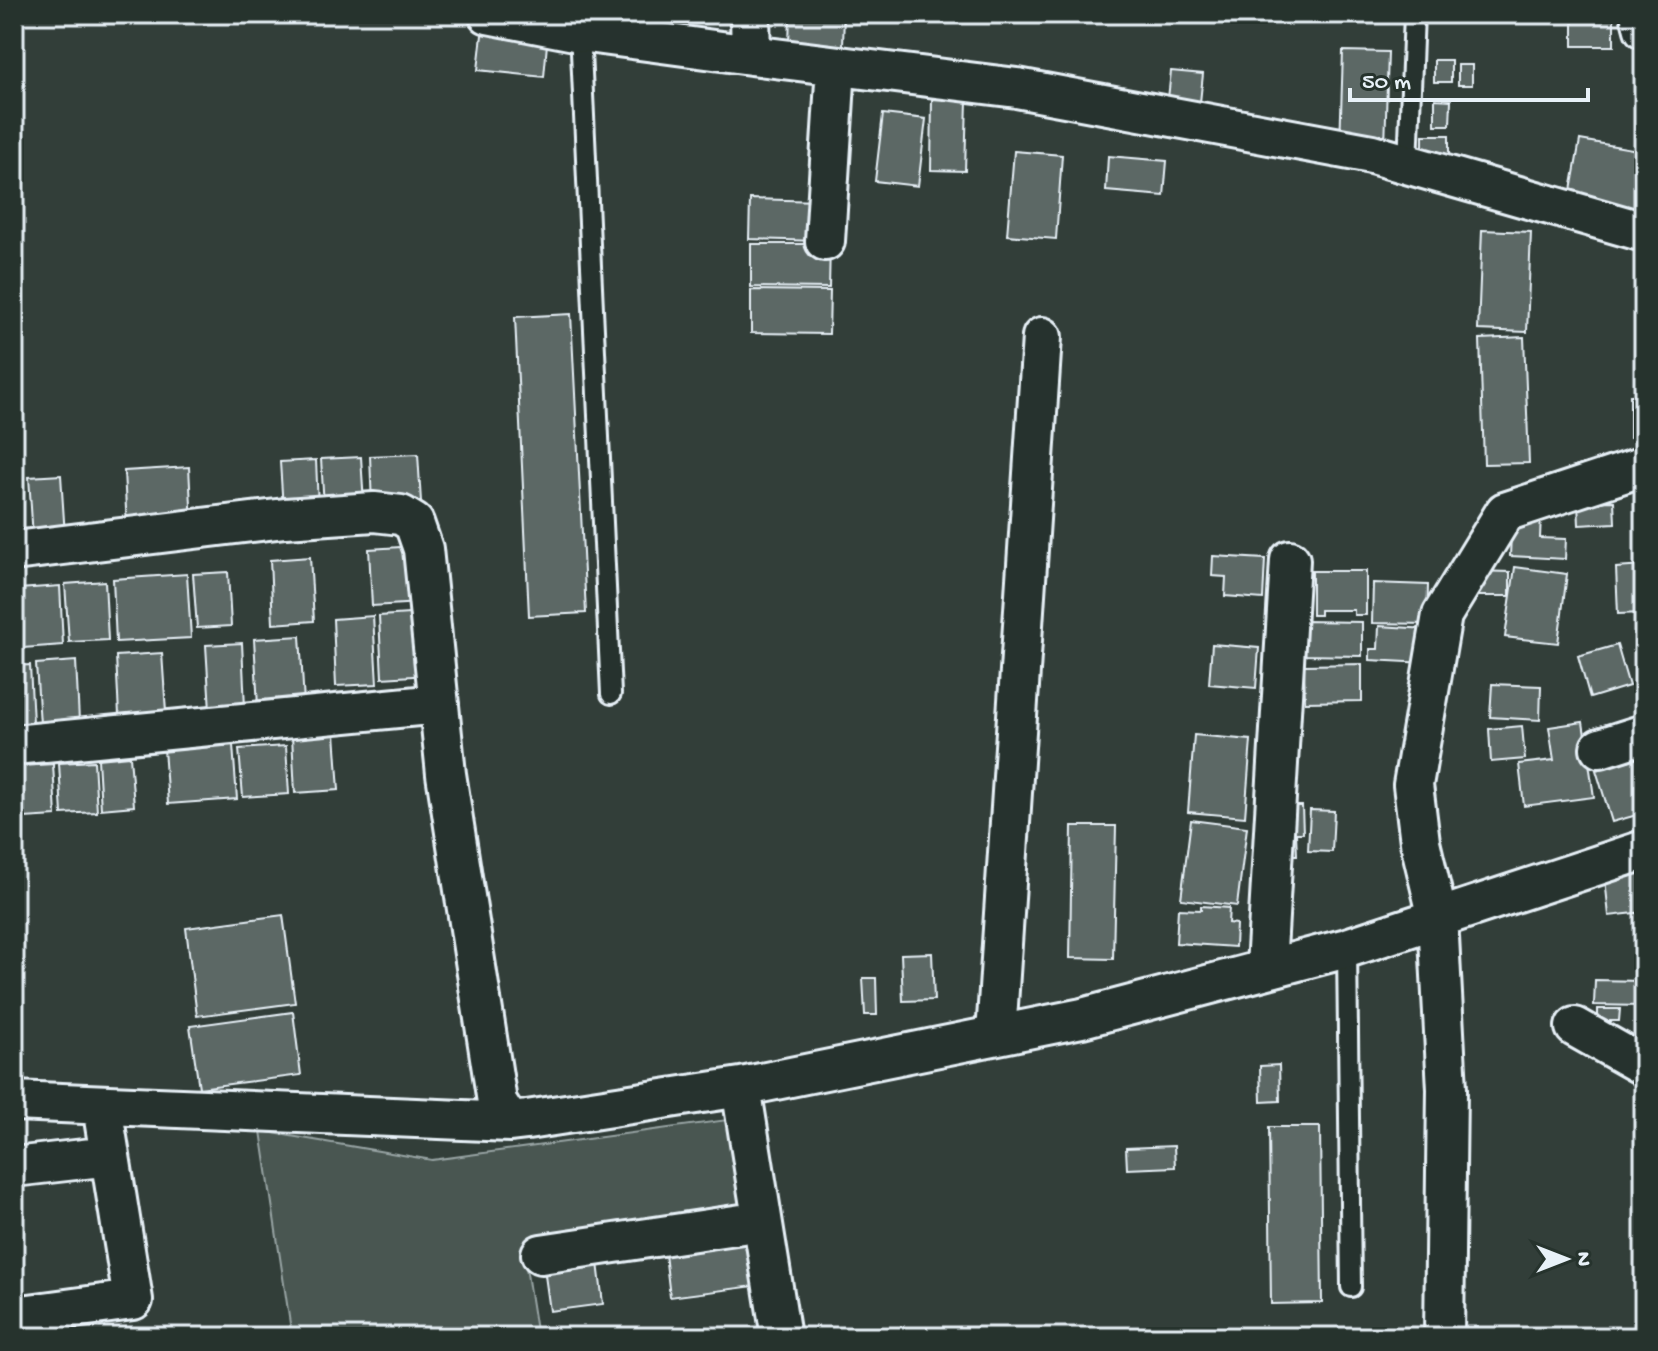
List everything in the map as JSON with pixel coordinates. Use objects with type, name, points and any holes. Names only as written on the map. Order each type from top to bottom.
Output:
[{"type":"street","points":[[488,14],[580,23],[751,55],[1017,88],[1356,151],[1644,232]]},
{"type":"street","points":[[750,14],[751,55]]},
{"type":"street","points":[[1640,14],[1644,29]]},
{"type":"street","points":[[825,241],[836,66]]},
{"type":"street","points":[[996,1035],[1042,337]]},
{"type":"street","points":[[1444,1337],[1447,1089],[1438,918],[1420,842],[1413,785],[1442,615],[1505,512],[1644,466]]},
{"type":"street","points":[[14,551],[285,518],[374,512],[401,515],[414,523],[423,549],[446,774],[497,1102],[510,1122]]},
{"type":"street","points":[[1266,967],[1290,560]]},
{"type":"street","points":[[14,745],[439,704]]},
{"type":"street","points":[[1600,748],[1644,734]]},
{"type":"street","points":[[14,1101],[510,1122],[741,1087],[1082,1018],[1347,948],[1644,850]]},
{"type":"street","points":[[1575,1027],[1644,1066]]},
{"type":"street","points":[[741,1087],[781,1337]]},
{"type":"street","points":[[14,1316],[133,1300],[102,1106]]},
{"type":"street","points":[[14,1167],[110,1156]]},
{"type":"street","points":[[541,1254],[762,1221]]},
{"type":"lane","points":[[1408,164],[1414,14]]},
{"type":"lane","points":[[580,23],[611,694]]},
{"type":"lane","points":[[1347,948],[1351,1287]]},
{"type":"shaded area","points":[[727,1120],[744,1217],[523,1248],[537,1337],[292,1337],[261,1131],[432,1160]]},
{"type":"building","points":[[790,14],[844,14],[843,46],[789,44]]},
{"type":"building","points":[[1573,14],[1617,14],[1614,15],[1614,46],[1573,46]]},
{"type":"building","points":[[483,26],[548,33],[544,77],[478,70]]},
{"type":"building","points":[[1343,51],[1388,52],[1385,147],[1340,146]]},
{"type":"building","points":[[1434,60],[1451,60],[1451,82],[1434,82]]},
{"type":"building","points":[[1458,65],[1472,65],[1472,85],[1458,85]]},
{"type":"building","points":[[1171,71],[1203,74],[1199,112],[1167,108]]},
{"type":"building","points":[[932,99],[967,100],[965,171],[931,170]]},
{"type":"building","points":[[1435,99],[1451,100],[1450,125],[1435,125]]},
{"type":"building","points":[[883,114],[926,119],[918,186],[875,181]]},
{"type":"building","points":[[1423,135],[1449,135],[1449,154],[1423,154]]},
{"type":"building","points":[[1580,140],[1644,151],[1644,214],[1569,202]]},
{"type":"building","points":[[1014,151],[1062,155],[1056,239],[1007,235]]},
{"type":"building","points":[[1108,156],[1167,161],[1164,196],[1106,191]]},
{"type":"building","points":[[750,199],[818,201],[817,241],[749,239]]},
{"type":"building","points":[[1482,230],[1531,232],[1527,332],[1478,330]]},
{"type":"building","points":[[751,244],[830,244],[829,288],[751,287]]},
{"type":"building","points":[[751,290],[830,291],[829,334],[751,333]]},
{"type":"building","points":[[571,314],[586,613],[529,616],[515,317]]},
{"type":"building","points":[[1524,337],[1529,463],[1484,464],[1480,339]]},
{"type":"building","points":[[1630,395],[1644,395],[1644,437],[1630,437]]},
{"type":"building","points":[[418,454],[421,502],[372,505],[370,456]]},
{"type":"building","points":[[361,457],[364,504],[324,506],[321,459]]},
{"type":"building","points":[[316,460],[318,507],[283,509],[280,462]]},
{"type":"building","points":[[189,467],[192,525],[127,528],[124,471]]},
{"type":"building","points":[[61,475],[65,536],[33,538],[29,477]]},
{"type":"building","points":[[1614,501],[1615,523],[1579,525],[1578,502]]},
{"type":"building","points":[[1512,513],[1541,515],[1540,538],[1566,539],[1565,559],[1510,556]]},
{"type":"building","points":[[417,546],[420,603],[372,606],[369,549]]},
{"type":"building","points":[[1213,556],[1265,559],[1263,599],[1225,596],[1226,577],[1212,576]]},
{"type":"building","points":[[310,557],[314,621],[273,624],[270,560]]},
{"type":"building","points":[[1644,566],[1644,613],[1618,614],[1616,568]]},
{"type":"building","points":[[1515,567],[1567,574],[1558,643],[1505,637]]},
{"type":"building","points":[[1312,571],[1366,571],[1366,615],[1354,615],[1354,610],[1320,610],[1320,615],[1312,615]]},
{"type":"building","points":[[1474,571],[1510,572],[1510,596],[1473,596]]},
{"type":"building","points":[[228,572],[231,626],[197,628],[193,574]]},
{"type":"building","points":[[187,574],[191,638],[116,642],[113,579]]},
{"type":"building","points":[[105,581],[108,640],[69,642],[65,584]]},
{"type":"building","points":[[1373,583],[1428,585],[1427,624],[1372,623]]},
{"type":"building","points":[[60,586],[63,645],[23,648],[19,589]]},
{"type":"building","points":[[425,613],[429,675],[382,678],[379,616]]},
{"type":"building","points":[[373,616],[377,684],[336,686],[333,619]]},
{"type":"building","points":[[1303,621],[1362,622],[1362,656],[1302,655]]},
{"type":"building","points":[[1379,626],[1427,629],[1426,663],[1370,660],[1370,649],[1378,649]]},
{"type":"building","points":[[300,636],[304,703],[258,706],[254,639]]},
{"type":"building","points":[[242,643],[245,708],[210,710],[206,645]]},
{"type":"building","points":[[1212,644],[1259,648],[1256,688],[1209,684]]},
{"type":"building","points":[[1617,645],[1629,686],[1590,698],[1578,656]]},
{"type":"building","points":[[162,653],[166,712],[119,715],[116,656]]},
{"type":"building","points":[[76,661],[79,721],[40,724],[36,664]]},
{"type":"building","points":[[1362,664],[1362,701],[1305,702],[1304,665]]},
{"type":"building","points":[[30,665],[33,723],[14,724],[14,666]]},
{"type":"building","points":[[1492,684],[1541,686],[1540,720],[1490,717]]},
{"type":"building","points":[[1583,722],[1594,797],[1524,806],[1519,764],[1554,760],[1549,727]]},
{"type":"building","points":[[1522,726],[1525,759],[1491,762],[1489,729]]},
{"type":"building","points":[[335,733],[339,790],[295,793],[292,736]]},
{"type":"building","points":[[1194,735],[1251,740],[1245,817],[1188,812]]},
{"type":"building","points":[[233,745],[237,799],[168,804],[164,749]]},
{"type":"building","points":[[286,746],[289,794],[243,797],[239,749]]},
{"type":"building","points":[[130,756],[134,806],[101,809],[98,759]]},
{"type":"building","points":[[1644,756],[1644,813],[1612,822],[1596,770]]},
{"type":"building","points":[[94,761],[97,812],[62,814],[59,763]]},
{"type":"building","points":[[53,764],[56,816],[24,818],[21,766]]},
{"type":"building","points":[[1282,806],[1302,806],[1303,833],[1296,833],[1297,855],[1284,855]]},
{"type":"building","points":[[1310,810],[1334,811],[1332,852],[1308,851]]},
{"type":"building","points":[[1191,820],[1247,827],[1237,906],[1181,899]]},
{"type":"building","points":[[1072,826],[1116,826],[1113,959],[1070,958]]},
{"type":"building","points":[[1639,865],[1644,912],[1609,916],[1604,869]]},
{"type":"building","points":[[1201,906],[1229,908],[1228,923],[1236,924],[1235,947],[1176,943],[1178,909],[1201,910]]},
{"type":"building","points":[[283,915],[295,1003],[197,1016],[186,928]]},
{"type":"building","points":[[932,953],[934,1000],[903,1001],[901,954]]},
{"type":"building","points":[[863,978],[876,978],[877,1015],[865,1015]]},
{"type":"building","points":[[1595,980],[1642,981],[1641,1006],[1594,1005]]},
{"type":"building","points":[[1598,1009],[1620,1009],[1619,1021],[1598,1021]]},
{"type":"building","points":[[293,1012],[301,1075],[199,1088],[190,1026]]},
{"type":"building","points":[[1279,1065],[1280,1101],[1261,1102],[1260,1066]]},
{"type":"building","points":[[1269,1127],[1320,1127],[1322,1303],[1271,1304]]},
{"type":"building","points":[[1174,1146],[1175,1167],[1127,1169],[1126,1148]]},
{"type":"building","points":[[749,1234],[755,1286],[670,1297],[664,1245]]},
{"type":"building","points":[[597,1254],[603,1304],[550,1311],[543,1261]]}]
